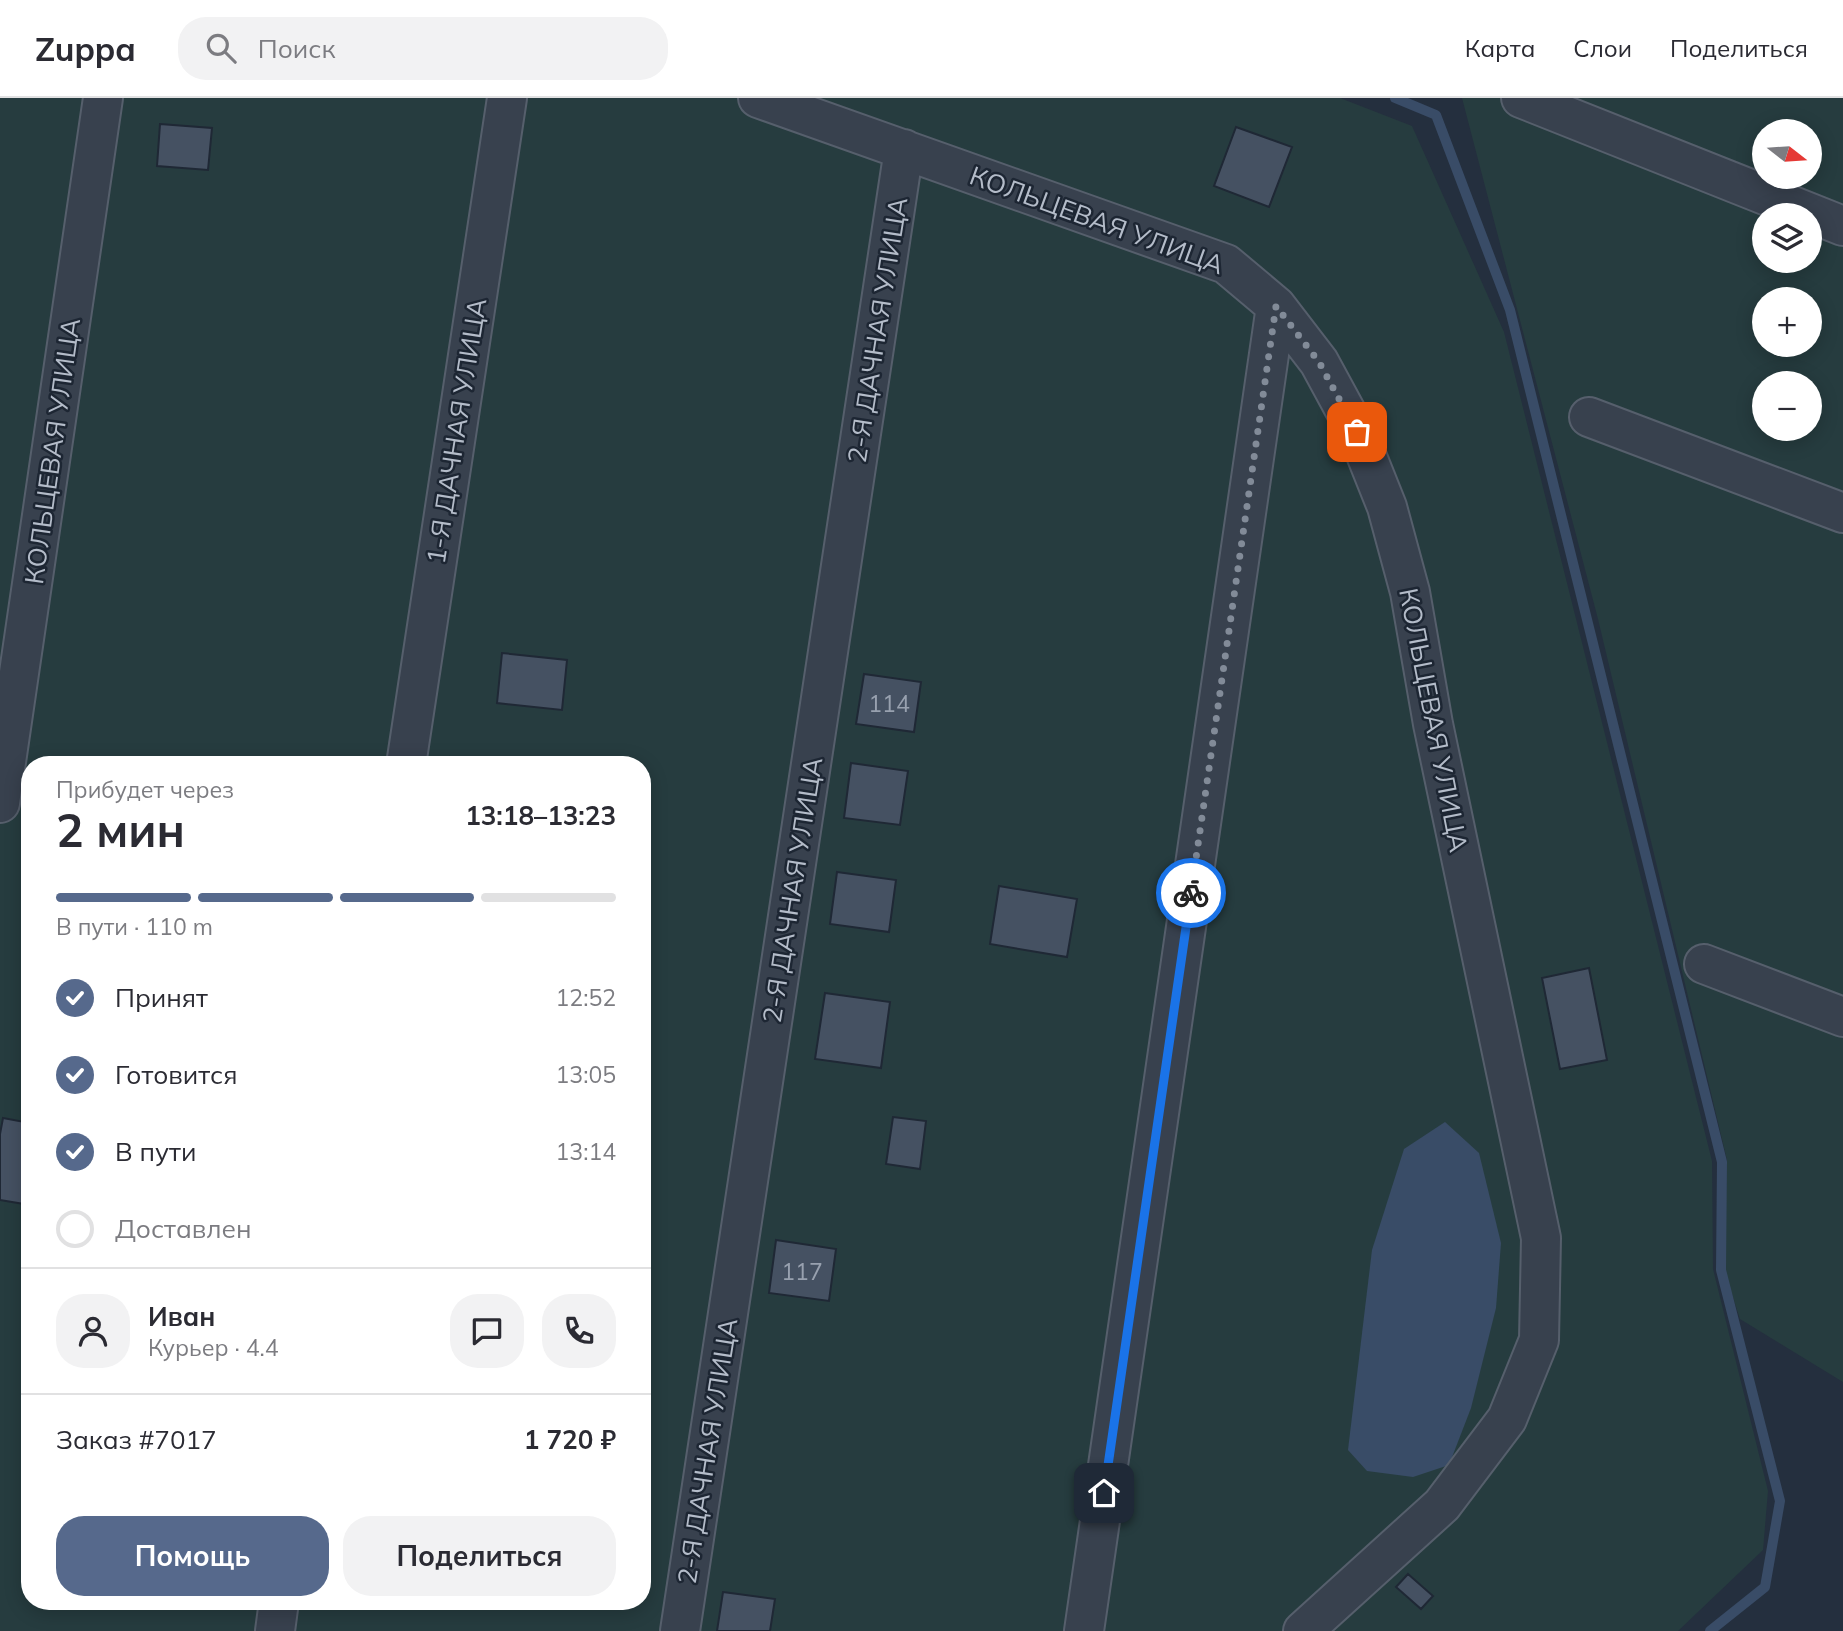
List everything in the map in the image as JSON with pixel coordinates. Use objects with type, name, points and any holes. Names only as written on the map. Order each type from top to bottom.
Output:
[{"type":"street","name":"КОЛЬЦЕВАЯ УЛИЦА","points":[[0,803],[103,98]]},
{"type":"street","name":"1-Я ДАЧНАЯ УЛИЦА","points":[[407,756],[507,98]]},
{"type":"street","name":"КОЛЬЦЕВАЯ УЛИЦА","points":[[758,98],[1226,264],[1276,306],[1319,362],[1357,432],[1387,507],[1410,592],[1433,724],[1541,1238],[1539,1340],[1507,1419],[1442,1504],[1303,1631]]},
{"type":"street","points":[[1521,98],[1843,226]]},
{"type":"street","name":"2-Я ДАЧНАЯ УЛИЦА","points":[[680,1631],[904,149]]},
{"type":"street","points":[[1084,1631],[1276,306]]},
{"type":"street","points":[[1589,417],[1843,513]]},
{"type":"street","points":[[1704,964],[1843,1017]]},
{"type":"street","points":[[275,1631],[278,1610]]},
{"type":"green space","points":[[0,98],[1340,98],[1412,126],[1504,332],[1712,1161],[1713,1269],[1768,1491],[1763,1550],[1678,1631],[0,1631]]},
{"type":"green space","points":[[1462,98],[1843,98],[1843,1382],[1740,1319],[1724,1270],[1727,1160],[1598,619]]},
{"type":"water","points":[[1445,1122],[1479,1153],[1501,1243],[1496,1308],[1471,1408],[1449,1465],[1413,1477],[1367,1471],[1348,1450],[1372,1250],[1404,1149]]},
{"type":"building","points":[[160,124],[212,128],[208,170],[157,166]]},
{"type":"building","points":[[1236,127],[1292,147],[1269,207],[1214,186]]},
{"type":"building","points":[[502,653],[567,660],[562,710],[497,703]]},
{"type":"building","points":[[864,674],[921,682],[914,732],[856,724]]},
{"type":"building","points":[[851,763],[908,771],[900,825],[844,818]]},
{"type":"building","points":[[837,872],[896,880],[889,932],[830,924]]},
{"type":"building","points":[[999,886],[1077,899],[1067,957],[990,944]]},
{"type":"building","points":[[1589,968],[1607,1060],[1560,1069],[1542,978]]},
{"type":"building","points":[[825,993],[890,1002],[881,1068],[815,1059]]},
{"type":"building","points":[[893,1117],[926,1121],[920,1169],[886,1164]]},
{"type":"building","points":[[3,1118],[21,1121],[21,1204],[0,1200],[0,1134]]},
{"type":"building","points":[[776,1240],[836,1249],[829,1301],[769,1293]]},
{"type":"building","points":[[1408,1574],[1433,1596],[1421,1609],[1396,1587]]},
{"type":"building","points":[[723,1592],[775,1599],[770,1631],[717,1631]]},
{"type":"waterway","points":[[1395,98],[1436,115],[1510,310],[1722,1162],[1721,1270],[1780,1501],[1765,1587],[1710,1631]]},
{"type":"way so far","points":[[1191,893],[1276,306],[1319,362],[1357,432]]},
{"type":"route","points":[[1104,1493],[1191,893]]}]
